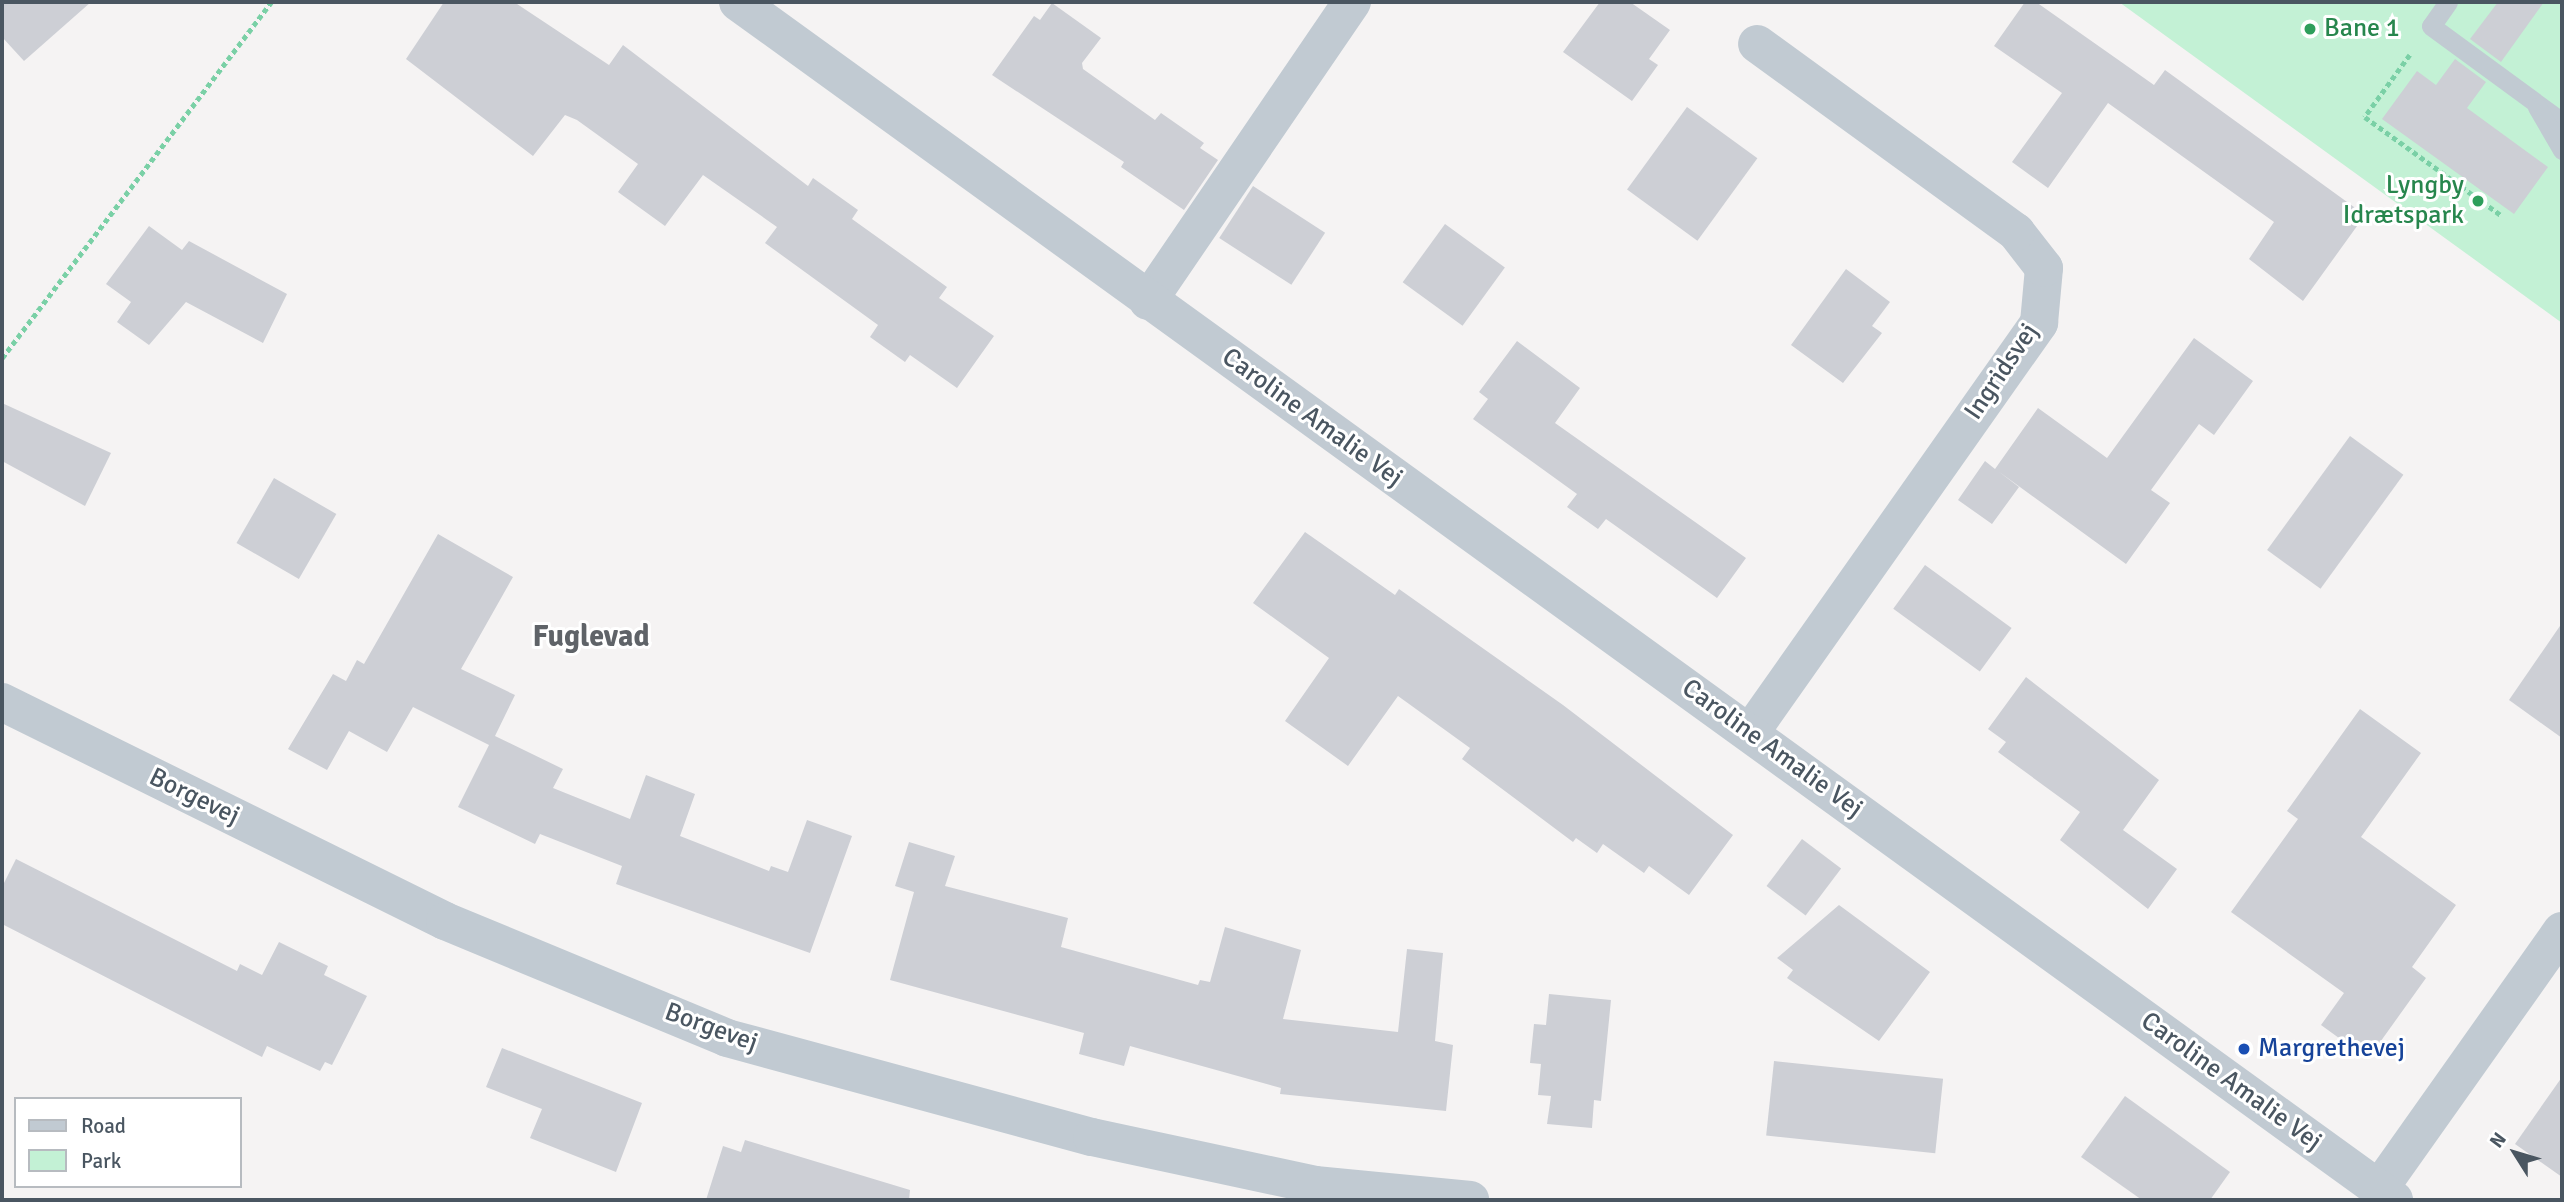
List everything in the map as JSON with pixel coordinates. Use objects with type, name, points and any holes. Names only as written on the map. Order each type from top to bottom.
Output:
[{"type":"street","name":"Caroline Amalie Vej","points":[[738,2],[2386,1194]]},
{"type":"street","points":[[1148,301],[1352,2]]},
{"type":"street","name":"Ingridsvej","points":[[1750,733],[2039,323],[2044,268],[2016,232],[1757,44]]},
{"type":"street","name":"Borgevej","points":[[2,702],[445,921],[727,1038],[1091,1137],[1315,1185],[1470,1200]]},
{"type":"street","points":[[2386,1194],[2562,931]]},
{"type":"lane","points":[[2448,2],[2431,26],[2562,122]]},
{"type":"lane","points":[[2533,100],[2562,150]]},
{"type":"path","points":[[2,358],[271,2]]},
{"type":"path","points":[[2431,26],[2365,117],[2501,215]]},
{"type":"green space","name":"Lyngby Idrætspark","points":[[2119,2],[2562,2],[2562,323],[2478,262]]},
{"type":"building","points":[[2,2],[91,2],[24,61],[2,37]]},
{"type":"building","points":[[444,2],[514,2],[609,65],[623,45],[808,186],[813,178],[858,210],[852,219],[947,287],[939,298],[994,336],[957,388],[910,355],[905,362],[870,337],[878,325],[765,243],[777,227],[703,175],[665,226],[618,192],[638,164],[577,120],[565,115],[533,156],[406,59]]},
{"type":"building","points":[[1600,2],[1630,2],[1670,30],[1649,59],[1658,65],[1632,101],[1563,52]]},
{"type":"building","points":[[2025,2],[2036,2],[2154,85],[2165,70],[2365,215],[2303,301],[2249,259],[2274,222],[2108,103],[2048,188],[2012,162],[2062,93],[1994,46]]},
{"type":"building","points":[[2498,2],[2544,2],[2501,62],[2470,39]]},
{"type":"building","points":[[1052,3],[1101,38],[1082,63],[1083,69],[1155,120],[1161,113],[1204,143],[1200,148],[1218,160],[1184,210],[1121,167],[1124,162],[992,75],[1034,16],[1040,20]]},
{"type":"building","points":[[2455,59],[2486,82],[2467,108],[2548,167],[2514,214],[2382,119],[2417,71],[2436,85]]},
{"type":"building","points":[[1687,107],[1757,158],[1697,241],[1627,190]]},
{"type":"building","points":[[1253,186],[1325,233],[1291,285],[1219,238]]},
{"type":"building","points":[[1445,224],[1505,267],[1463,326],[1403,282]]},
{"type":"building","points":[[149,226],[182,250],[189,241],[287,294],[263,343],[186,302],[149,345],[117,322],[131,302],[106,284]]},
{"type":"building","points":[[1846,269],[1890,302],[1872,326],[1882,333],[1843,383],[1791,345]]},
{"type":"building","points":[[2194,338],[2253,381],[2214,435],[2199,424],[2151,490],[2170,503],[2126,564],[1998,471],[2019,487],[1992,524],[1958,500],[1985,461],[1995,469],[2038,408],[2107,458]]},
{"type":"building","points":[[1517,341],[1580,388],[1555,423],[1746,558],[1717,598],[1606,519],[1598,529],[1567,507],[1577,494],[1473,419],[1488,399],[1479,392]]},
{"type":"building","points":[[2,403],[111,453],[85,506],[2,461]]},
{"type":"building","points":[[2350,436],[2403,475],[2321,589],[2267,550]]},
{"type":"building","points":[[274,478],[336,514],[299,579],[237,543]]},
{"type":"building","points":[[1305,532],[1395,595],[1399,589],[1563,705],[1733,835],[1689,895],[1649,866],[1644,873],[1603,844],[1597,853],[1576,838],[1573,842],[1462,759],[1470,748],[1398,696],[1348,766],[1285,721],[1329,658],[1253,603]]},
{"type":"building","points":[[438,534],[513,577],[461,669],[515,695],[495,736],[563,769],[553,788],[630,819],[646,775],[695,794],[680,836],[769,871],[771,866],[788,872],[807,820],[852,836],[810,953],[616,884],[622,866],[540,834],[535,844],[458,807],[489,745],[413,707],[387,752],[349,731],[327,770],[288,749],[333,674],[346,681],[357,660],[364,664]]},
{"type":"building","points":[[1925,565],[2012,628],[1980,672],[1893,609]]},
{"type":"building","points":[[2562,623],[2562,738],[2509,700]]},
{"type":"building","points":[[2026,677],[2159,780],[2123,830],[2177,869],[2148,909],[2060,840],[2080,812],[1998,752],[2006,742],[1988,729]]},
{"type":"building","points":[[2360,709],[2421,753],[2361,837],[2456,905],[2412,967],[2426,978],[2368,1059],[2321,1025],[2344,993],[2231,912],[2298,819],[2287,811]]},
{"type":"building","points":[[1802,839],[1841,868],[1806,916],[1766,886]]},
{"type":"building","points":[[909,842],[955,856],[945,886],[1068,918],[1061,947],[1198,985],[1200,980],[1210,982],[1225,927],[1301,950],[1283,1019],[1398,1032],[1407,949],[1443,953],[1435,1041],[1453,1045],[1446,1111],[1280,1094],[1281,1088],[1130,1046],[1124,1066],[1079,1054],[1084,1033],[890,980],[914,892],[895,886]]},
{"type":"building","points":[[16,859],[237,971],[240,964],[262,975],[279,942],[328,966],[324,975],[367,996],[332,1065],[325,1062],[320,1071],[267,1046],[262,1057],[2,924],[2,887]]},
{"type":"building","points":[[1839,905],[1930,972],[1879,1041],[1787,978],[1793,970],[1777,958]]},
{"type":"building","points":[[1549,994],[1611,1000],[1601,1101],[1594,1100],[1592,1128],[1547,1124],[1551,1096],[1538,1095],[1541,1064],[1530,1063],[1534,1024],[1546,1025]]},
{"type":"building","points":[[502,1048],[642,1103],[616,1172],[530,1138],[542,1109],[486,1087]]},
{"type":"building","points":[[1774,1061],[1943,1079],[1935,1153],[1766,1136]]},
{"type":"building","points":[[2562,1077],[2562,1177],[2515,1144]]},
{"type":"building","points":[[2125,1096],[2230,1172],[2210,1200],[2142,1200],[2081,1157]]},
{"type":"building","points":[[745,1140],[910,1190],[909,1200],[706,1200],[723,1146],[741,1152]]},
{"type":"place","name":"Bane 1","points":[[2310,29]]},
{"type":"place","name":"Lyngby Idrætspark","points":[[2478,201]]},
{"type":"place","name":"Margrethevej","points":[[2244,1049]]},
{"type":"district","name":"Fuglevad","points":[[591,637]]}]
